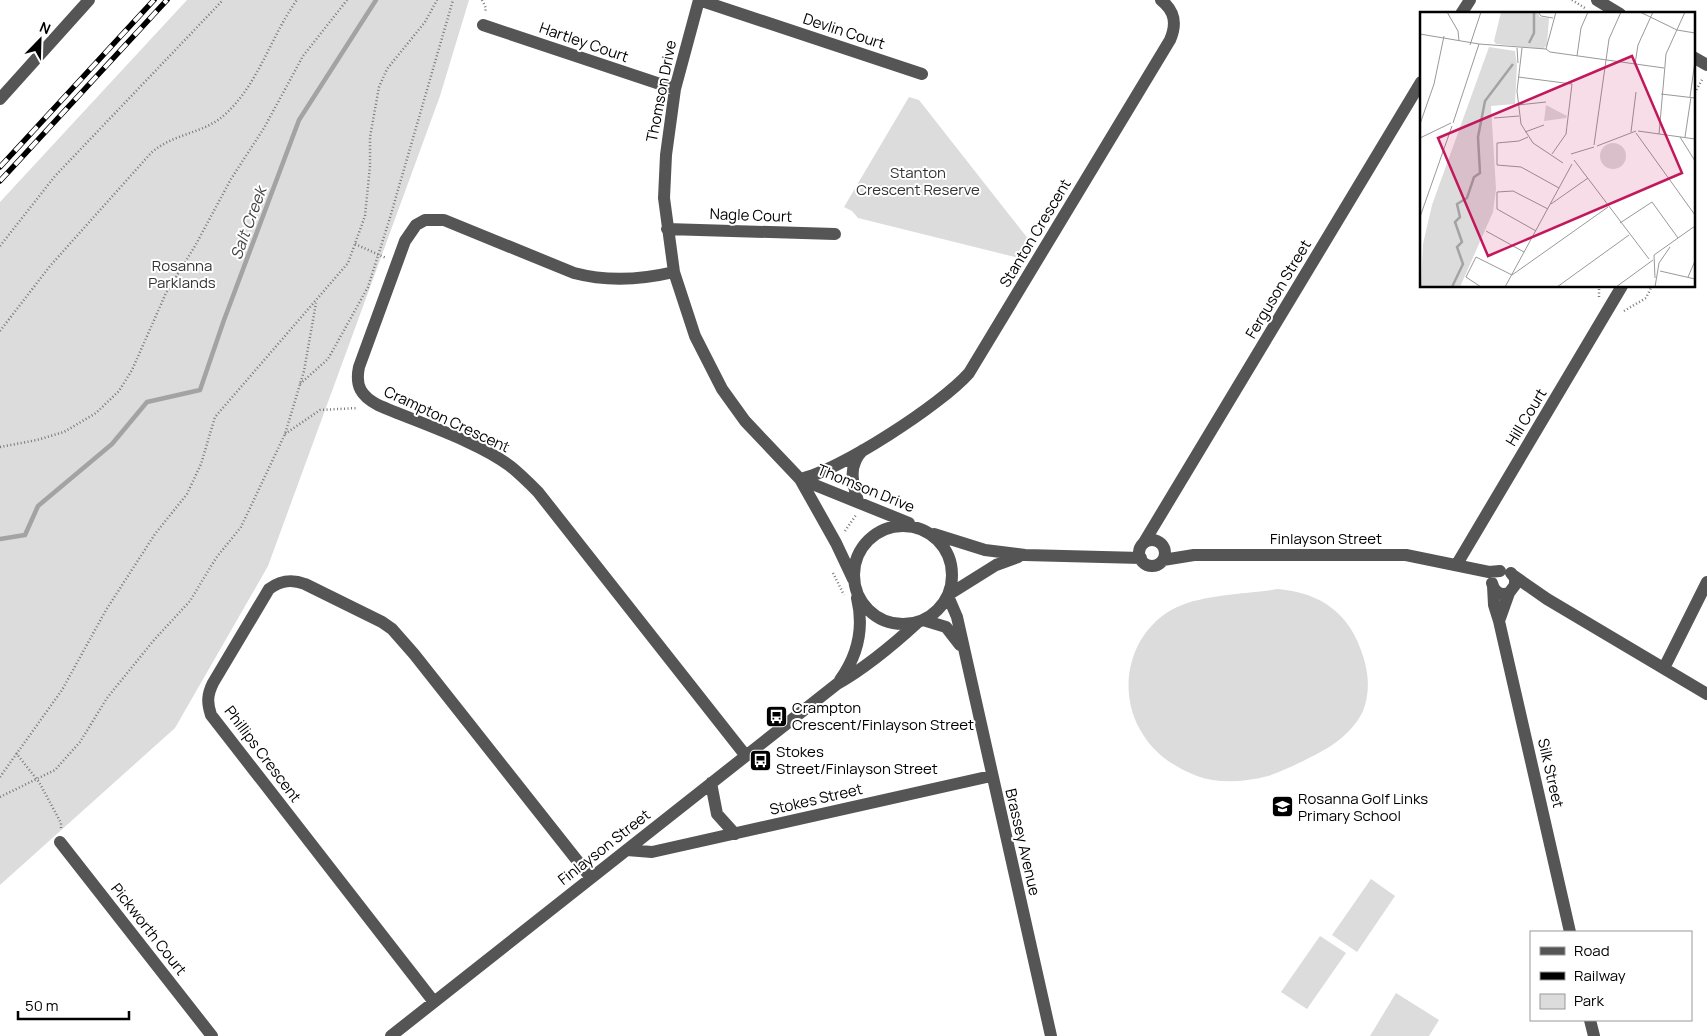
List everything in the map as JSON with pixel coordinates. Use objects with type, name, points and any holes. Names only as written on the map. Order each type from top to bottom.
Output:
[{"type":"street","points":[[0,99],[90,0]]},
{"type":"street","name":"Devlin Court","points":[[699,0],[922,74]]},
{"type":"street","name":"Thomson Drive","points":[[699,0],[675,89],[666,155],[664,198],[674,272],[695,336],[722,388],[746,421],[800,479],[836,543],[854,583]]},
{"type":"street","name":"Stanton Crescent","points":[[800,479],[826,471],[867,446],[943,398],[969,373],[1170,40],[1174,21],[1168,6],[1161,0]]},
{"type":"street","points":[[1462,12],[1470,0]]},
{"type":"street","points":[[1592,5],[1614,12]]},
{"type":"street","name":"Hartley Court","points":[[483,24],[675,89]]},
{"type":"street","points":[[1694,58],[1703,70]]},
{"type":"street","name":"Ferguson Street","points":[[1142,550],[1420,84]]},
{"type":"street","name":"Crampton Crescent","points":[[674,272],[632,279],[591,278],[574,273],[457,224],[434,218],[420,222],[409,232],[397,263],[359,367],[358,385],[366,399],[484,450],[510,466],[524,478],[538,492],[746,756]]},
{"type":"street","name":"Nagle Court","points":[[667,229],[835,234]]},
{"type":"street","name":"Hill Court","points":[[1457,564],[1621,288]]},
{"type":"street","name":"Stanton Crescent","points":[[858,501],[852,471],[857,457],[867,446]]},
{"type":"street","name":"Thomson Drive","points":[[800,479],[858,501],[923,530]]},
{"type":"street","name":"Ferguson Street","points":[[1162,550],[1164,513]]},
{"type":"street","points":[[1025,555],[996,564],[948,595],[937,610],[921,621],[901,624],[875,616],[862,603],[854,583],[857,556],[869,538],[889,527],[904,525],[976,547],[1025,555],[1114,556],[1142,550],[1151,540],[1162,550],[1153,566],[1146,564],[1142,550]]},
{"type":"street","points":[[923,530],[943,546],[950,558],[952,580],[948,595]]},
{"type":"street","name":"Finlayson Street","points":[[1162,550],[1194,555],[1406,555],[1489,572],[1500,571]]},
{"type":"street","name":"Finlayson Street","points":[[1457,564],[1492,585]]},
{"type":"street","points":[[1547,599],[1533,594],[1499,593],[1492,585],[1493,576],[1500,571],[1507,571],[1547,599],[1707,694]]},
{"type":"street","points":[[1499,621],[1510,592],[1515,585],[1514,576]]},
{"type":"street","name":"Phillips Crescent","points":[[434,1002],[212,715],[207,704],[210,688],[269,589],[284,581],[295,580],[382,622],[392,629],[414,654],[591,878]]},
{"type":"street","points":[[1664,668],[1707,582]]},
{"type":"street","name":"Finlayson Street","points":[[837,684],[852,660],[859,636],[860,613],[854,583]]},
{"type":"street","name":"Silk Street","points":[[1492,585],[1494,605],[1570,931]]},
{"type":"street","name":"Brassey Avenue","points":[[948,595],[955,610],[1051,1036]]},
{"type":"street","name":"Finlayson Street","points":[[391,1036],[837,684],[867,665],[921,621]]},
{"type":"street","name":"Brassey Avenue","points":[[921,621],[948,629],[958,640],[964,654]]},
{"type":"street","name":"Stokes Street","points":[[627,850],[652,852],[991,776]]},
{"type":"street","points":[[712,783],[717,814],[735,834]]},
{"type":"street","name":"Pickworth Court","points":[[60,842],[212,1036]]},
{"type":"street","points":[[1590,1021],[1594,1036]]},
{"type":"path","points":[[0,246],[55,176],[223,0]]},
{"type":"path","points":[[0,332],[50,266],[151,153],[170,139],[215,122],[233,106],[252,80],[282,22],[297,0]]},
{"type":"path","points":[[0,447],[37,440],[64,432],[96,413],[119,391],[132,370],[166,293],[195,246],[230,179],[264,128],[303,56],[347,0]]},
{"type":"path","points":[[0,777],[62,690],[106,610],[155,534],[187,494],[201,464],[215,417],[246,378],[316,302],[348,263],[366,216],[370,137],[379,87],[387,69],[425,22],[437,0]]},
{"type":"path","points":[[299,385],[328,359],[357,310],[368,287],[453,0]]},
{"type":"path","points":[[1572,0],[1592,5]]},
{"type":"path","points":[[1694,94],[1704,78],[1703,70]]},
{"type":"path","points":[[355,244],[397,263]]},
{"type":"path","points":[[0,797],[55,770],[80,742],[107,698],[154,640],[190,601],[216,558],[241,527],[285,434],[311,336],[316,302]]},
{"type":"path","points":[[285,434],[320,410],[359,408],[366,399]]},
{"type":"path","points":[[831,567],[846,601]]},
{"type":"path","points":[[16,753],[38,780],[61,822],[60,842]]},
{"type":"green space","name":"Rosanna Parklands","points":[[187,0],[469,0],[440,96],[268,566],[175,728],[0,885],[0,202]]},
{"type":"green space","name":"Stanton Crescent Reserve","points":[[909,97],[919,100],[1029,240],[1019,258],[858,218],[852,211],[844,207]]},
{"type":"green space","points":[[1278,589],[1308,595],[1320,601],[1342,617],[1350,628],[1357,641],[1367,670],[1368,690],[1361,715],[1349,731],[1325,750],[1268,776],[1251,780],[1223,781],[1205,779],[1182,769],[1154,749],[1135,719],[1130,701],[1129,682],[1131,664],[1138,646],[1147,631],[1161,617],[1177,607],[1200,599]]},
{"type":"green space","points":[[1371,879],[1395,896],[1357,952],[1332,935]]},
{"type":"green space","points":[[1320,936],[1346,953],[1307,1009],[1281,992]]},
{"type":"green space","points":[[1396,993],[1439,1020],[1429,1036],[1370,1036]]},
{"type":"waterway","name":"Salt Creek","points":[[0,539],[25,535],[38,506],[112,444],[147,402],[200,390],[224,320],[299,120],[376,0]]},
{"type":"railway","points":[[0,167],[154,0]]},
{"type":"railway","points":[[0,181],[167,0]]},
{"type":"place","name":"Crampton Crescent/Finlayson Street","points":[[776,716]]},
{"type":"place","name":"Stokes Street/Finlayson Street","points":[[760,760]]},
{"type":"place","name":"Rosanna Golf Links Primary School","points":[[1282,807]]}]
